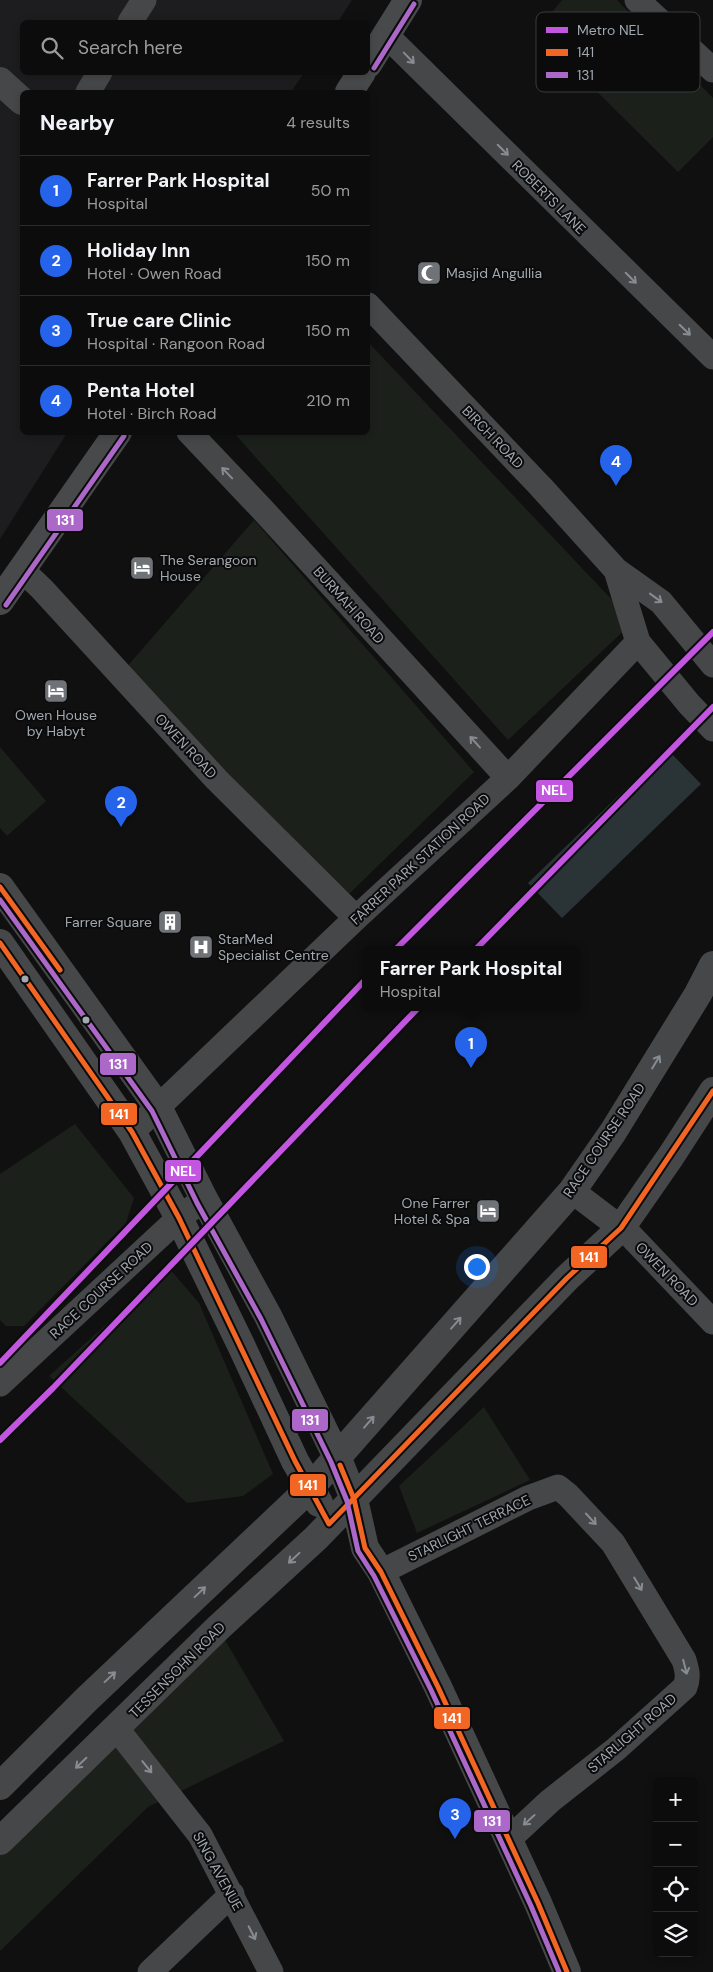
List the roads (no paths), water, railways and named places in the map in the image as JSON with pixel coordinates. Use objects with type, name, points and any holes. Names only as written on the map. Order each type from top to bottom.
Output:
[{"type":"main road","points":[[370,61],[408,0]]},
{"type":"main road","points":[[350,90],[360,75]]},
{"type":"main road","points":[[0,601],[116,435]]},
{"type":"street","points":[[131,20],[144,0]]},
{"type":"street","points":[[636,0],[649,12]]},
{"type":"street","name":"ROBERTS LANE","points":[[386,35],[713,357]]},
{"type":"street","points":[[700,58],[713,70]]},
{"type":"street","points":[[89,90],[98,75]]},
{"type":"street","points":[[0,81],[20,99]]},
{"type":"street","name":"BIRCH ROAD","points":[[370,307],[541,487],[616,570],[661,602],[713,665]]},
{"type":"street","name":"BURMAH ROAD","points":[[192,435],[508,778]]},
{"type":"street","name":"OWEN ROAD","points":[[21,569],[42,589],[217,780],[356,918]]},
{"type":"street","name":"BIRCH ROAD","points":[[616,570],[638,642],[689,704],[713,729]]},
{"type":"street","name":"FARRER PARK STATION ROAD","points":[[132,1132],[356,918],[508,778],[638,642]]},
{"type":"street","points":[[0,887],[158,1107],[204,1199],[268,1316],[338,1459],[354,1499],[365,1548],[381,1572],[438,1687],[567,1972]]},
{"type":"street","points":[[0,943],[132,1132],[179,1218],[329,1524],[365,1548]]},
{"type":"street","name":"RACE COURSE ROAD","points":[[338,1459],[572,1191],[613,1132],[698,994],[713,965]]},
{"type":"street","points":[[354,1499],[567,1278],[621,1228],[713,1091]]},
{"type":"street","name":"OWEN ROAD","points":[[572,1191],[630,1235],[713,1322]]},
{"type":"street","name":"RACE COURSE ROAD","points":[[4,1370],[179,1218],[204,1199]]},
{"type":"street","points":[[0,1786],[87,1699],[311,1488],[338,1459]]},
{"type":"street","name":"STARLIGHT TERRACE","points":[[381,1572],[528,1498],[558,1488]]},
{"type":"street","name":"STARLIGHT ROAD","points":[[508,1840],[550,1801],[616,1749],[685,1687],[688,1680],[684,1660],[613,1543],[568,1495],[558,1488]]},
{"type":"street","name":"TESSENSOHN ROAD","points":[[0,1841],[117,1729],[218,1628],[354,1499]]},
{"type":"street","name":"SING AVENUE","points":[[117,1729],[200,1835],[271,1972]]},
{"type":"street","points":[[150,1972],[232,1894]]},
{"type":"metro line","name":"NEL","points":[[399,946],[713,632]]},
{"type":"metro line","name":"NEL","points":[[479,946],[713,707]]},
{"type":"metro line","name":"NEL","points":[[0,1363],[362,983]]},
{"type":"metro line","name":"NEL","points":[[0,1440],[53,1388],[415,1011]]},
{"type":"place","name":"Masjid Angullia","points":[[429,273]]},
{"type":"place","name":"Penta Hotel","points":[[616,486]]},
{"type":"place","name":"The Serangoon House","points":[[142,568]]},
{"type":"place","name":"Owen House by Habyt","points":[[56,691]]},
{"type":"place","name":"Holiday Inn","points":[[121,827]]},
{"type":"place","name":"Farrer Square","points":[[170,922]]},
{"type":"place","name":"StarMed Specialist Centre","points":[[201,947]]},
{"type":"place","name":"Farrer Park Hospital","points":[[471,1068]]},
{"type":"place","name":"One Farrer Hotel & Spa","points":[[488,1211]]},
{"type":"place","name":"True care Clinic","points":[[455,1839]]}]
